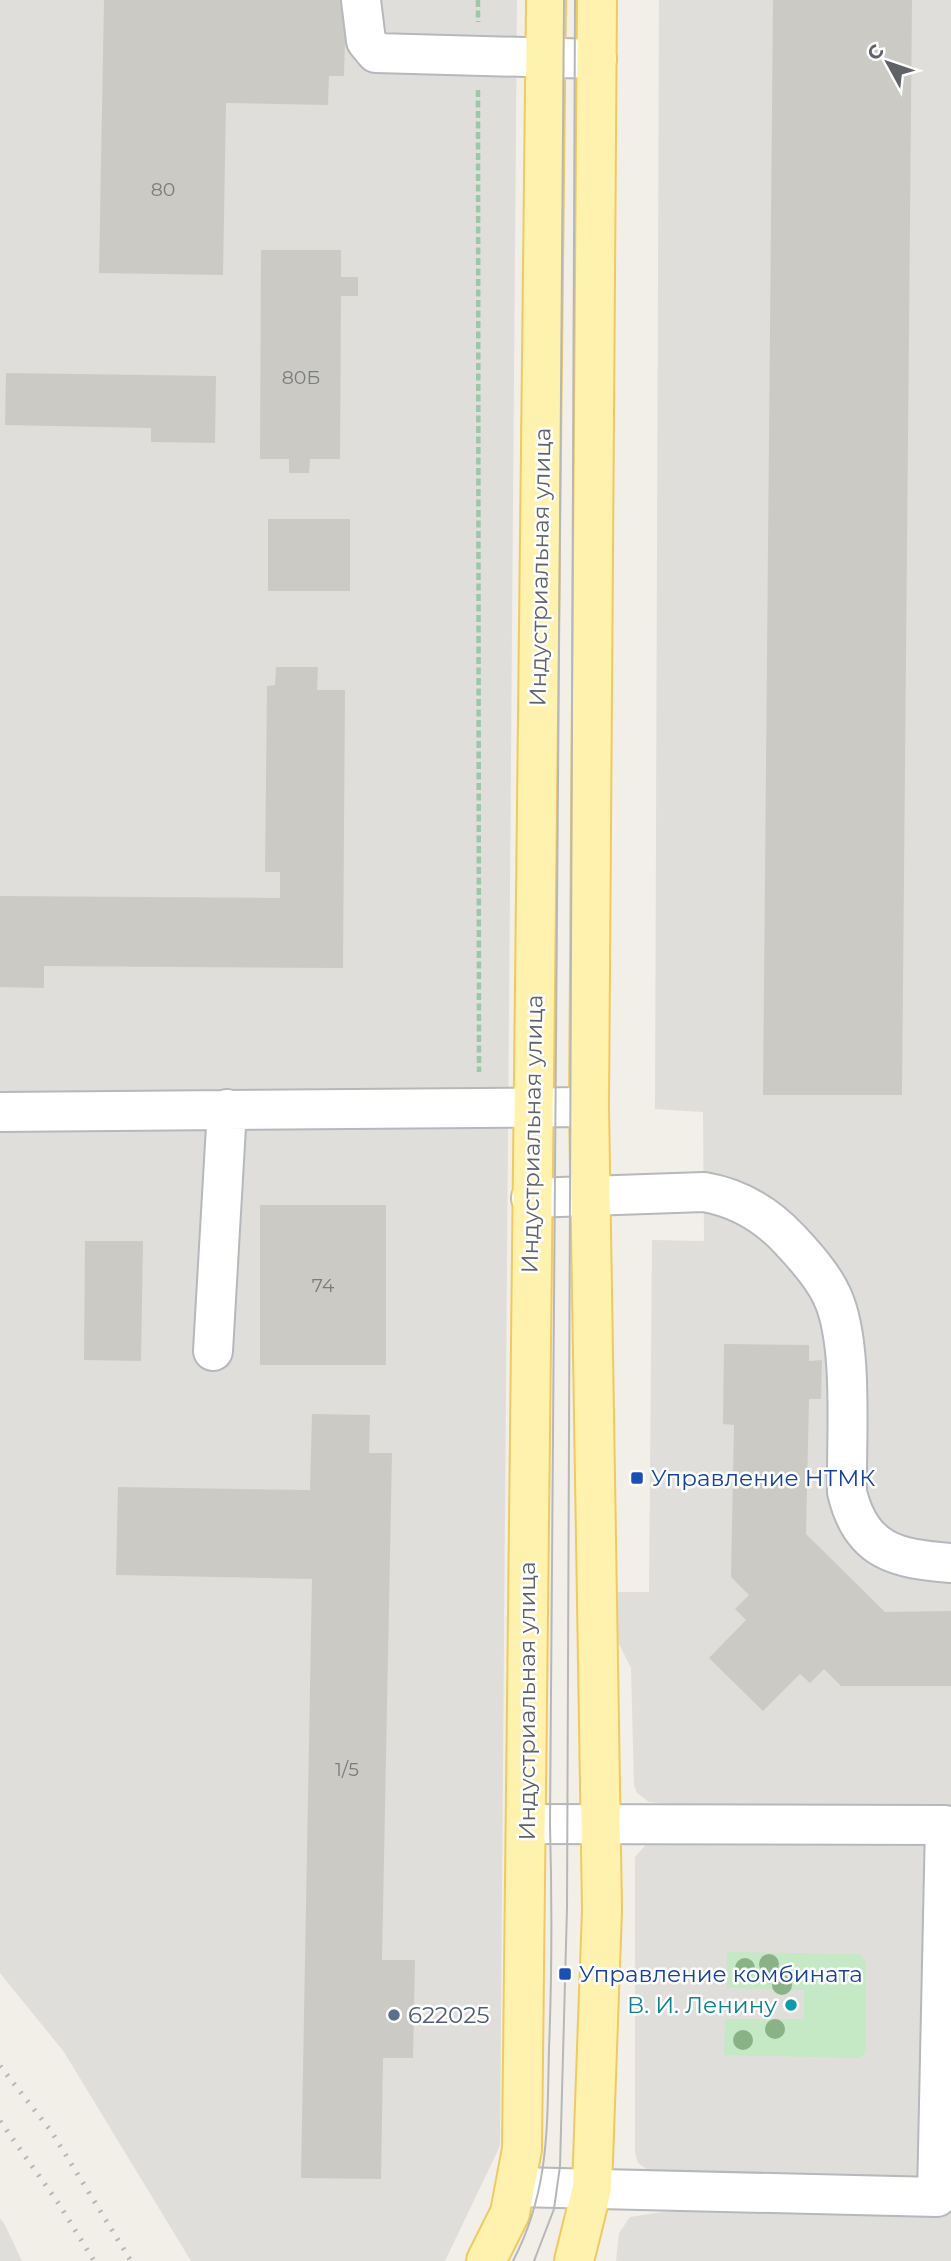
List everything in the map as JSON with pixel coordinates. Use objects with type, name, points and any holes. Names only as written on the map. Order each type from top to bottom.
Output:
[{"type":"main road","name":"Индустриальная улица","points":[[486,2261],[500,2237],[517,2187],[522,2149],[546,0]]},
{"type":"main road","points":[[574,2261],[584,2230],[592,2188],[602,1910],[589,1107],[597,0]]},
{"type":"lane","points":[[360,0],[366,41],[376,53],[597,59]]},
{"type":"lane","points":[[0,1112],[589,1107]]},
{"type":"lane","points":[[213,1351],[227,1109]]},
{"type":"lane","points":[[531,1198],[704,1192],[723,1195],[748,1205],[775,1223],[798,1248],[831,1293],[841,1321],[845,1345],[847,1492],[852,1513],[864,1531],[881,1548],[908,1560],[951,1563]]},
{"type":"lane","points":[[517,2187],[944,2197],[948,1825],[526,1824]]},
{"type":"path","points":[[478,0],[479,1107]]},
{"type":"shaded area","points":[[0,0],[517,0],[500,2146],[445,2261],[191,2261],[64,2052],[0,1973]]},
{"type":"shaded area","points":[[659,0],[951,0],[951,2261],[616,2261],[619,2233],[630,2217],[675,2210],[651,2172],[638,2163],[635,2153],[635,1857],[651,1839],[674,1838],[674,1804],[649,1802],[637,1793],[634,1785],[631,1668],[616,1638],[618,1592],[649,1592],[652,1240],[704,1241],[703,1112],[655,1109]]},
{"type":"shaded area","points":[[0,2218],[5,2225],[22,2261],[0,2261]]},
{"type":"green space","points":[[727,1952],[860,1954],[866,1962],[866,2053],[859,2058],[724,2055],[725,2019],[804,2019],[804,1990],[727,1988]]},
{"type":"building","points":[[104,0],[346,0],[344,76],[329,76],[328,105],[226,103],[223,275],[99,273]]},
{"type":"building","points":[[773,0],[912,0],[902,1095],[763,1095]]},
{"type":"building","points":[[261,250],[341,250],[341,277],[358,277],[358,296],[341,296],[340,459],[310,459],[309,473],[289,473],[289,459],[260,459]]},
{"type":"building","points":[[6,373],[216,376],[215,443],[151,442],[151,428],[5,425]]},
{"type":"building","points":[[268,519],[350,519],[350,591],[268,591]]},
{"type":"building","points":[[276,667],[318,667],[317,690],[345,690],[343,968],[44,966],[44,988],[0,987],[0,896],[280,898],[280,872],[265,872],[267,686],[275,685]]},
{"type":"building","points":[[260,1205],[386,1205],[386,1365],[260,1365]]},
{"type":"building","points":[[85,1241],[143,1241],[141,1361],[84,1360]]},
{"type":"building","points":[[724,1344],[809,1345],[809,1361],[822,1360],[821,1399],[809,1399],[806,1534],[885,1612],[951,1611],[951,1686],[841,1686],[824,1669],[810,1683],[800,1674],[763,1711],[709,1658],[746,1620],[735,1609],[749,1595],[731,1577],[734,1425],[723,1424]]},
{"type":"building","points":[[312,1414],[370,1415],[369,1453],[392,1453],[382,1960],[415,1960],[413,2058],[383,2058],[381,2179],[301,2178],[312,1579],[116,1575],[118,1487],[310,1490]]},
{"type":"tram line","points":[[513,2261],[534,2209],[544,2157],[551,1992],[564,0]]},
{"type":"tram line","points":[[534,2261],[554,2209],[560,2166],[567,1908],[575,0]]},
{"type":"railway","points":[[0,2066],[51,2131],[131,2261]]},
{"type":"railway","points":[[0,2121],[59,2204],[94,2261]]},
{"type":"place","name":"Управление НТМК","points":[[637,1478]]},
{"type":"place","name":"Управление комбината","points":[[565,1974]]},
{"type":"place","name":"В. И. Ленину","points":[[791,2005]]},
{"type":"place","name":"622025","points":[[394,2015]]}]
